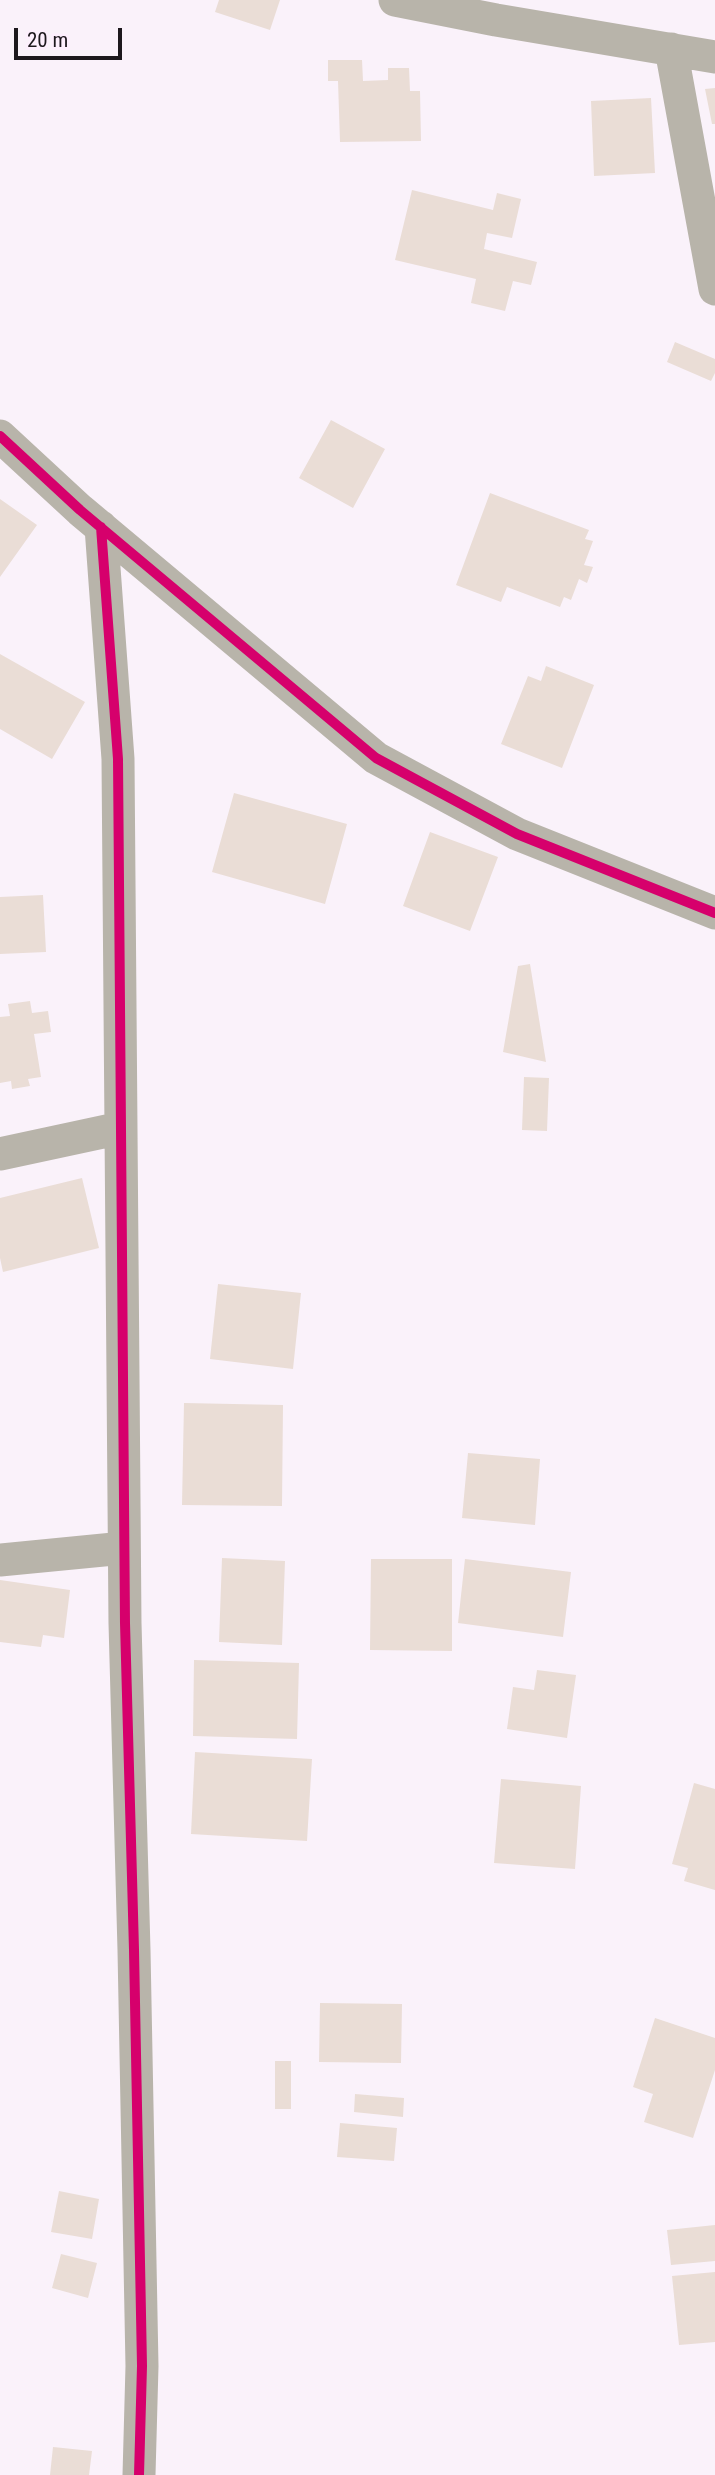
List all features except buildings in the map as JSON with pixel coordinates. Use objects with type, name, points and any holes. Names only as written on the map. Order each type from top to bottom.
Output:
[{"type":"street","points":[[395,0],[715,57]]},
{"type":"street","points":[[671,49],[715,289]]},
{"type":"street","points":[[0,436],[101,527],[376,758],[517,834],[715,913]]},
{"type":"street","points":[[101,527],[118,760],[124,1548],[142,2366],[139,2475]]},
{"type":"street","points":[[0,1154],[121,1128]]},
{"type":"street","points":[[0,1560],[124,1548]]},
{"type":"cycle path","points":[[0,436],[80,510],[376,758],[517,834],[715,913]]},
{"type":"cycle path","points":[[101,527],[118,759],[125,1623],[142,2366],[139,2475]]}]
